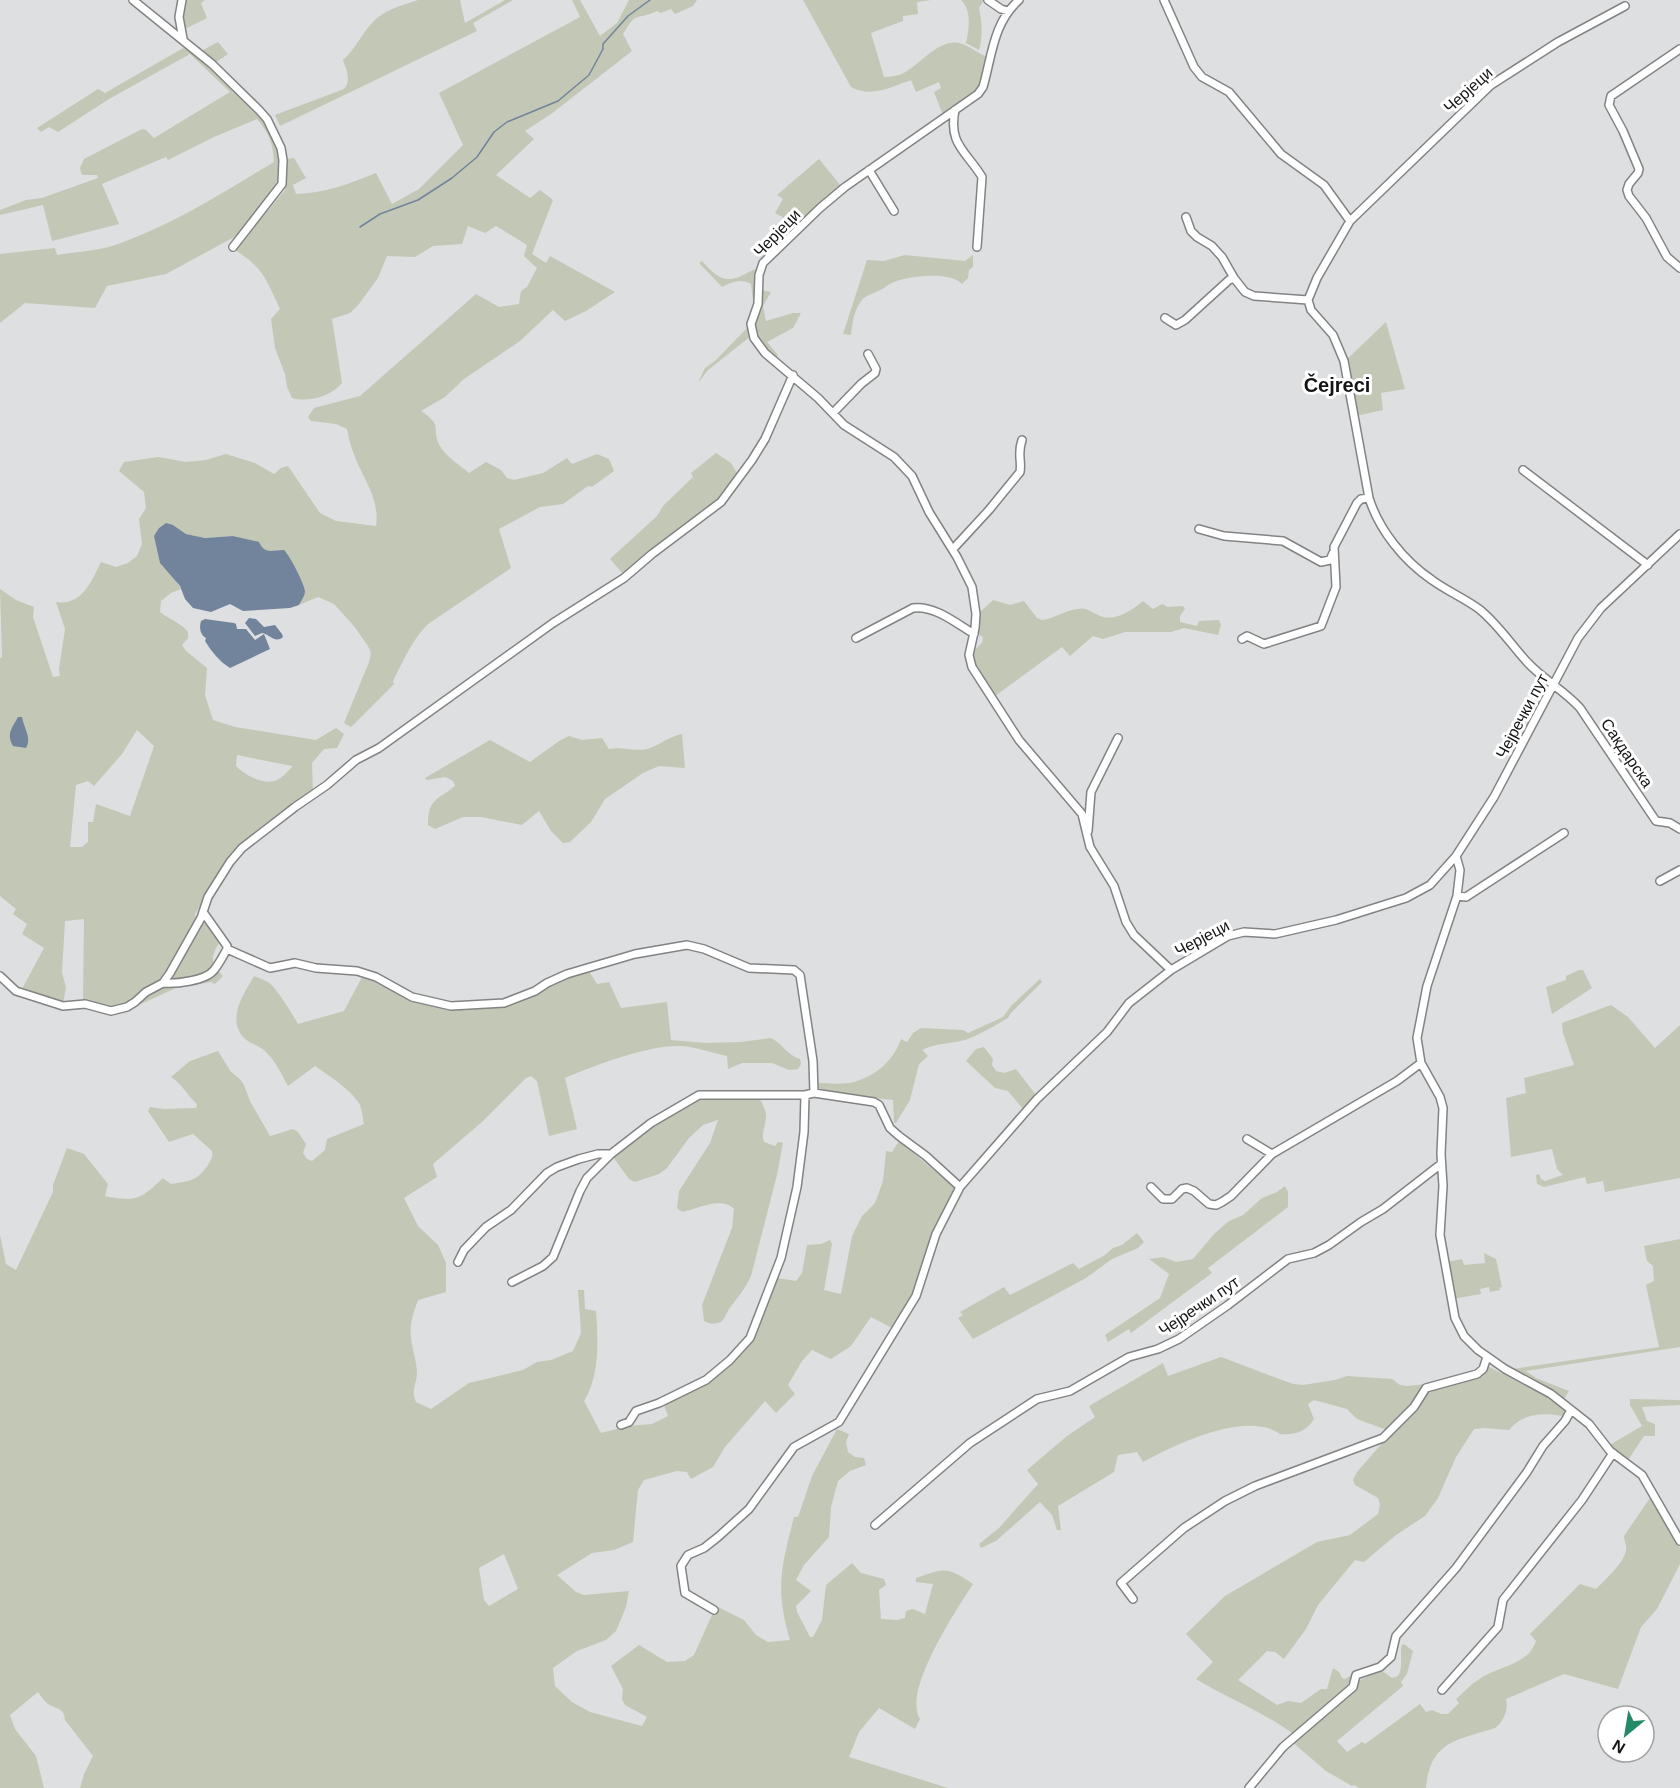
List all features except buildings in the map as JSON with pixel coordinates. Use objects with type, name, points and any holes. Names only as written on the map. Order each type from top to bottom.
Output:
[{"type":"street","points":[[133,0],[183,40],[259,110],[267,119],[281,148],[282,184],[272,200],[233,247]]},
{"type":"street","points":[[182,0],[179,17],[183,40]]},
{"type":"street","points":[[988,0],[1008,11]]},
{"type":"street","name":"Черјеци","points":[[1019,0],[1008,11],[995,38],[983,87],[972,99],[869,170],[820,208],[767,258],[761,267],[758,304],[751,324],[752,333],[765,353],[793,375],[844,425],[905,466],[915,480],[933,518],[967,574],[973,593],[976,614],[969,654],[972,667],[1019,740],[1078,809],[1093,854],[1114,886],[1126,922],[1134,935],[1171,970],[1213,944],[1238,933],[1275,934],[1336,920],[1406,898],[1430,885],[1456,856]]},
{"type":"street","points":[[1164,0],[1194,68],[1202,77],[1229,92],[1281,154],[1324,185],[1350,220]]},
{"type":"street","name":"Черјеци","points":[[1308,300],[1317,278],[1350,220],[1491,85],[1558,42],[1625,6]]},
{"type":"street","points":[[1680,49],[1611,96],[1609,105],[1639,169],[1629,184],[1629,196],[1646,218],[1667,257],[1680,268]]},
{"type":"street","points":[[955,110],[953,128],[956,141],[966,158],[982,177],[977,247]]},
{"type":"street","points":[[869,170],[894,211]]},
{"type":"street","points":[[1186,217],[1191,231],[1212,246],[1222,257],[1245,292],[1254,296],[1308,300],[1311,310],[1333,335],[1344,362],[1368,498],[1389,537],[1409,561],[1430,579],[1480,610],[1529,664],[1553,685]]},
{"type":"street","points":[[1165,318],[1176,325],[1234,278]]},
{"type":"street","points":[[833,413],[875,373],[876,369],[868,354]]},
{"type":"street","points":[[0,976],[16,991],[53,1004],[63,1006],[92,1004],[111,1011],[127,1007],[163,983],[200,922],[208,897],[230,862],[252,839],[327,785],[356,760],[379,748],[414,724],[572,609],[624,578],[721,502],[765,439],[793,375]]},
{"type":"street","points":[[953,549],[1020,472],[1018,454],[1022,440]]},
{"type":"street","points":[[1523,470],[1648,565]]},
{"type":"street","points":[[1199,529],[1224,536],[1283,541],[1321,562],[1330,560],[1336,539],[1352,509],[1361,499],[1368,498]]},
{"type":"street","name":"Чејречки пут","points":[[1456,856],[1494,797],[1570,651],[1594,616],[1680,534]]},
{"type":"street","points":[[1242,639],[1247,636],[1264,644],[1321,626],[1336,587],[1333,553]]},
{"type":"street","points":[[856,638],[913,608],[922,607],[931,609],[974,634]]},
{"type":"street","name":"Сакдарска","points":[[1553,685],[1580,708],[1656,821],[1670,823],[1680,829]]},
{"type":"street","points":[[1087,839],[1091,792],[1118,738]]},
{"type":"street","points":[[1457,896],[1466,897],[1564,833]]},
{"type":"street","points":[[1456,856],[1460,870],[1457,896],[1427,986],[1417,1038],[1421,1063],[1440,1097],[1443,1108],[1441,1164],[1443,1186],[1440,1235],[1453,1311],[1464,1336],[1487,1357],[1551,1394],[1589,1424],[1605,1447],[1642,1475],[1680,1541]]},
{"type":"street","points":[[1660,881],[1680,870]]},
{"type":"street","points":[[203,912],[221,936],[227,949],[270,968],[295,963],[316,968],[357,971],[376,977],[412,997],[451,1006],[504,1003],[535,991],[567,974],[635,954],[687,945],[704,949],[749,968],[794,970],[801,975],[813,1061],[814,1093]]},
{"type":"street","points":[[200,922],[211,924]]},
{"type":"street","points":[[163,983],[179,984],[211,973],[227,949]]},
{"type":"street","points":[[714,1610],[685,1593],[681,1566],[688,1556],[704,1548],[749,1509],[794,1447],[839,1422],[916,1296],[936,1234],[960,1187],[1037,1099],[1107,1032],[1123,1009],[1171,970]]},
{"type":"street","points":[[1151,1186],[1163,1199],[1173,1199],[1187,1188],[1209,1204],[1216,1205],[1231,1196],[1272,1154],[1397,1082],[1421,1063]]},
{"type":"street","points":[[512,1282],[543,1266],[553,1257],[587,1178],[611,1154],[651,1123],[699,1095],[805,1095],[814,1093],[870,1100],[879,1105],[890,1128],[960,1187]]},
{"type":"street","points":[[621,1425],[629,1422],[636,1411],[659,1403],[706,1380],[730,1360],[750,1338],[781,1258],[797,1187],[804,1132],[805,1095]]},
{"type":"street","points":[[1247,1139],[1272,1154]]},
{"type":"street","points":[[458,1262],[464,1250],[486,1227],[511,1210],[547,1173],[579,1159],[598,1154],[611,1154]]},
{"type":"street","name":"Чејречки пут","points":[[875,1525],[970,1443],[1037,1399],[1070,1391],[1129,1357],[1158,1349],[1179,1339],[1288,1259],[1329,1245],[1383,1209],[1441,1164]]},
{"type":"street","points":[[1133,1599],[1121,1583],[1201,1515],[1254,1486],[1383,1438],[1414,1407],[1423,1390],[1477,1374],[1483,1369],[1487,1357]]},
{"type":"street","points":[[1249,1788],[1285,1745],[1353,1687],[1356,1675],[1380,1667],[1391,1657],[1396,1636],[1456,1568],[1571,1410]]},
{"type":"street","points":[[1442,1690],[1498,1627],[1503,1600],[1582,1500],[1613,1453]]},
{"type":"green space","points":[[181,0],[205,0],[201,3],[207,18],[179,32]]},
{"type":"green space","points":[[418,0],[460,0],[465,23],[505,0],[513,0],[473,23],[477,31],[280,126],[275,115],[344,89],[348,79],[343,60],[368,28],[387,11]]},
{"type":"green space","points":[[572,0],[580,0],[600,36],[617,23],[629,0],[697,0],[693,6],[675,14],[671,9],[634,19],[623,34],[632,51],[551,114],[525,131],[534,139],[496,175],[530,198],[540,190],[553,200],[532,254],[546,263],[550,256],[615,292],[586,311],[565,321],[553,310],[520,341],[464,379],[445,397],[421,411],[435,424],[437,440],[443,450],[469,473],[486,462],[501,470],[507,478],[514,480],[543,473],[567,458],[572,464],[597,454],[609,459],[614,471],[563,504],[540,507],[499,529],[511,568],[428,624],[408,651],[393,681],[394,684],[351,727],[344,723],[371,653],[354,626],[334,604],[318,597],[299,605],[305,590],[286,553],[268,552],[254,541],[233,536],[205,538],[186,534],[173,525],[165,524],[159,528],[162,566],[170,572],[181,589],[161,601],[160,612],[188,632],[188,638],[182,645],[207,668],[205,695],[213,720],[235,727],[316,740],[336,728],[344,734],[337,748],[324,749],[312,763],[313,791],[241,845],[195,914],[197,922],[209,925],[221,939],[213,959],[215,966],[223,976],[215,984],[211,982],[176,988],[141,1004],[136,999],[114,1008],[83,1001],[84,919],[65,921],[62,972],[66,988],[63,1003],[22,989],[44,948],[22,934],[27,924],[13,914],[16,909],[0,896],[0,658],[2,657],[0,589],[16,600],[34,607],[33,617],[53,677],[60,676],[65,629],[56,602],[73,600],[79,596],[89,584],[101,562],[116,567],[128,563],[137,556],[142,544],[139,519],[146,508],[144,492],[119,471],[124,462],[158,457],[186,462],[206,460],[226,454],[255,463],[274,474],[288,466],[320,513],[336,521],[376,526],[376,507],[354,454],[347,429],[336,424],[311,421],[308,417],[314,408],[360,396],[476,294],[499,307],[519,304],[521,291],[527,287],[537,268],[524,256],[527,245],[496,226],[485,233],[468,226],[462,244],[433,246],[415,257],[387,256],[378,278],[359,304],[350,313],[332,319],[342,383],[326,395],[305,400],[292,398],[275,348],[271,319],[280,309],[263,275],[235,250],[285,190],[286,159],[294,158],[306,178],[293,185],[296,194],[328,190],[376,173],[392,204],[419,189],[463,145],[439,93],[580,17]],"holes":[[[137,730],[154,746],[130,816],[96,804],[93,822],[88,822],[88,842],[82,847],[70,847],[76,785],[88,781],[94,786],[122,754]],[[237,755],[292,766],[292,767],[277,780],[261,781],[249,776],[236,766]]]},
{"type":"green space","points":[[803,0],[931,0],[917,2],[918,14],[903,16],[903,21],[871,33],[884,77],[902,74],[936,49],[951,43],[959,43],[989,58],[978,87],[968,98],[943,115],[934,92],[941,88],[939,82],[916,92],[911,80],[889,88],[866,92],[851,87]]},
{"type":"green space","points":[[961,0],[984,0],[979,8],[982,29],[979,50],[966,43],[969,26],[968,14]]},
{"type":"green space","points":[[218,42],[228,54],[215,63],[201,51]]},
{"type":"green space","points":[[185,47],[263,119],[277,146],[281,180],[238,235],[166,274],[107,286],[95,308],[25,303],[0,323],[0,254],[55,248],[57,255],[112,246],[175,219],[274,162],[270,139],[257,119],[168,160],[166,157],[102,184],[119,224],[52,241],[43,205],[0,215],[0,210],[26,200],[42,198],[98,178],[97,175],[82,175],[80,168],[84,159],[142,129],[154,138],[230,92],[190,54],[109,99],[58,132],[49,127],[41,132],[37,128],[98,89],[105,93]]},
{"type":"green space","points":[[819,159],[842,187],[789,235],[784,230],[791,222],[775,213],[783,199],[777,195]]},
{"type":"green space","points":[[905,255],[965,261],[973,255],[973,267],[962,284],[949,277],[939,276],[910,278],[892,283],[862,300],[855,312],[851,335],[843,334],[867,260],[884,261]]},
{"type":"green space","points":[[702,261],[714,273],[727,279],[739,277],[757,269],[754,309],[751,284],[740,281],[722,287],[699,263]]},
{"type":"green space","points":[[760,290],[771,292],[763,306],[766,321],[801,313],[793,328],[767,342],[778,355],[775,359],[760,342],[755,328]]},
{"type":"green space","points":[[1386,322],[1405,389],[1381,393],[1383,410],[1356,416],[1345,361]]},
{"type":"green space","points":[[748,327],[751,336],[708,370],[698,383],[705,368],[715,361]]},
{"type":"green space","points":[[716,453],[731,463],[737,473],[719,501],[624,575],[610,559],[657,516],[663,506],[693,477],[691,473]]},
{"type":"green space","points":[[993,600],[1010,605],[1024,601],[1037,618],[1042,620],[1081,609],[1100,616],[1118,616],[1143,601],[1153,609],[1162,604],[1168,607],[1183,606],[1185,609],[1180,616],[1180,622],[1197,626],[1199,621],[1219,620],[1221,625],[1218,635],[1184,628],[1171,632],[1125,632],[1103,639],[1093,636],[1070,656],[1062,647],[995,696],[977,670],[973,651],[982,643],[983,637],[978,634],[980,612]]},
{"type":"green space","points":[[682,734],[685,768],[659,766],[643,773],[605,799],[591,822],[570,842],[563,843],[551,831],[539,811],[522,825],[481,817],[463,817],[435,829],[428,825],[428,816],[434,801],[455,786],[453,781],[445,777],[427,780],[425,778],[490,740],[530,762],[569,736],[582,740],[602,738],[609,749],[643,750]]},
{"type":"green space","points":[[1583,970],[1592,988],[1552,1014],[1546,987],[1566,980],[1566,976]]},
{"type":"green space","points":[[589,971],[597,984],[609,982],[621,1008],[667,1002],[671,1040],[707,1043],[771,1038],[800,1059],[801,1064],[798,1069],[789,1070],[772,1063],[742,1063],[728,1069],[727,1056],[692,1048],[681,1046],[638,1052],[565,1078],[577,1129],[549,1136],[537,1081],[531,1076],[526,1078],[483,1121],[433,1164],[437,1177],[404,1198],[418,1226],[438,1245],[446,1263],[446,1292],[418,1300],[412,1318],[411,1332],[417,1369],[414,1392],[416,1402],[431,1409],[469,1383],[523,1370],[537,1362],[551,1360],[573,1351],[581,1333],[578,1290],[584,1290],[585,1309],[596,1311],[597,1346],[593,1380],[584,1401],[601,1433],[628,1426],[652,1424],[668,1416],[664,1405],[689,1393],[725,1370],[745,1351],[760,1324],[777,1278],[796,1281],[802,1273],[807,1245],[821,1244],[830,1240],[832,1244],[824,1290],[841,1294],[852,1236],[862,1216],[875,1203],[883,1181],[886,1151],[892,1152],[899,1141],[956,1189],[937,1227],[919,1283],[892,1328],[871,1317],[851,1346],[831,1359],[812,1350],[802,1361],[788,1385],[795,1394],[776,1413],[765,1401],[725,1447],[713,1467],[691,1479],[687,1472],[677,1471],[644,1480],[638,1490],[633,1542],[614,1550],[592,1553],[557,1575],[576,1592],[584,1595],[629,1591],[626,1607],[616,1631],[606,1640],[577,1651],[553,1668],[555,1686],[572,1702],[590,1712],[642,1726],[647,1717],[625,1705],[622,1699],[623,1689],[611,1666],[639,1645],[667,1662],[685,1661],[694,1655],[716,1606],[744,1620],[756,1635],[768,1642],[790,1640],[781,1592],[786,1551],[794,1517],[798,1517],[812,1476],[837,1429],[849,1434],[846,1442],[848,1452],[855,1457],[864,1458],[866,1465],[850,1471],[838,1481],[831,1507],[829,1537],[804,1565],[796,1580],[811,1591],[796,1606],[797,1612],[810,1637],[813,1637],[822,1620],[826,1585],[852,1563],[861,1573],[884,1579],[886,1585],[879,1590],[881,1619],[905,1618],[906,1611],[913,1609],[925,1614],[933,1584],[916,1582],[916,1578],[945,1570],[973,1584],[944,1630],[925,1671],[918,1690],[916,1706],[920,1719],[915,1729],[879,1708],[859,1732],[849,1757],[948,1788],[80,1788],[93,1756],[65,1720],[62,1711],[48,1704],[38,1692],[10,1715],[15,1729],[36,1756],[44,1788],[0,1788],[0,1235],[6,1264],[16,1270],[53,1192],[53,1185],[67,1148],[84,1154],[108,1184],[105,1196],[124,1199],[137,1198],[163,1178],[171,1184],[188,1181],[200,1174],[211,1160],[212,1151],[193,1134],[169,1142],[148,1111],[150,1107],[196,1108],[197,1104],[171,1077],[190,1061],[218,1051],[231,1072],[244,1085],[250,1101],[270,1136],[293,1129],[298,1132],[306,1144],[303,1153],[307,1159],[312,1161],[325,1150],[327,1139],[364,1124],[361,1107],[357,1100],[315,1066],[288,1086],[268,1054],[244,1038],[237,1022],[238,1006],[254,976],[271,985],[298,1024],[344,1011],[362,977],[377,982],[408,1000],[452,1009],[507,1005],[537,994],[548,985]],"holes":[[[504,1554],[518,1589],[489,1606],[484,1600],[479,1568]]]},
{"type":"green space","points":[[1040,979],[1042,982],[1008,1018],[965,1040],[922,1050],[928,1056],[919,1064],[910,1100],[896,1123],[894,1123],[893,1100],[816,1092],[816,1083],[850,1083],[870,1076],[889,1060],[901,1039],[907,1042],[913,1033],[921,1028],[963,1030],[968,1033],[1003,1017],[1011,1006]]},
{"type":"green space","points":[[1611,1005],[1628,1017],[1655,1048],[1680,1025],[1680,1178],[1605,1192],[1603,1181],[1587,1184],[1585,1177],[1544,1187],[1537,1184],[1536,1175],[1539,1174],[1545,1181],[1563,1175],[1557,1169],[1552,1149],[1511,1157],[1506,1098],[1526,1093],[1524,1078],[1574,1065],[1562,1023]]},
{"type":"green space","points":[[984,1047],[993,1059],[992,1065],[996,1071],[1004,1073],[1016,1069],[1036,1095],[1023,1109],[1008,1091],[995,1088],[966,1061],[976,1049]]},
{"type":"green space","points":[[725,1090],[754,1091],[765,1111],[764,1142],[775,1146],[778,1142],[783,1143],[751,1276],[723,1320],[713,1324],[704,1321],[702,1305],[732,1228],[734,1209],[729,1205],[716,1203],[682,1212],[677,1208],[679,1191],[710,1143],[718,1120],[703,1125],[689,1138],[667,1168],[659,1174],[635,1182],[629,1179],[613,1157],[653,1125],[703,1096],[724,1096]]},
{"type":"green space","points":[[1285,1186],[1288,1192],[1288,1207],[1208,1268],[1212,1273],[1131,1333],[1129,1329],[1108,1342],[1105,1335],[1160,1298],[1169,1274],[1149,1259],[1163,1257],[1176,1262],[1193,1259],[1215,1233],[1229,1221],[1243,1215],[1262,1198]]},
{"type":"green space","points":[[1137,1233],[1144,1242],[1138,1248],[1112,1259],[1086,1278],[973,1339],[958,1318],[963,1315],[960,1312],[1004,1287],[1010,1295],[1073,1263],[1079,1269],[1122,1245]]},
{"type":"green space","points":[[1680,1239],[1680,1347],[1526,1371],[1536,1378],[1569,1391],[1562,1402],[1506,1370],[1659,1347],[1646,1285],[1654,1281],[1653,1266],[1647,1261],[1644,1246]]},
{"type":"green space","points":[[1484,1253],[1496,1259],[1502,1287],[1499,1288],[1500,1290],[1490,1292],[1489,1287],[1480,1289],[1481,1294],[1452,1299],[1446,1262],[1462,1259],[1464,1265],[1485,1263]]},
{"type":"green space","points":[[1221,1357],[1293,1384],[1303,1385],[1347,1376],[1392,1379],[1400,1385],[1407,1386],[1436,1383],[1478,1371],[1484,1364],[1536,1391],[1566,1411],[1562,1416],[1540,1414],[1526,1417],[1509,1430],[1474,1429],[1456,1457],[1438,1498],[1425,1516],[1396,1535],[1364,1562],[1355,1560],[1318,1605],[1306,1629],[1284,1659],[1275,1652],[1267,1651],[1238,1680],[1277,1705],[1288,1701],[1301,1703],[1321,1689],[1327,1689],[1333,1668],[1342,1678],[1350,1676],[1356,1682],[1381,1670],[1392,1678],[1398,1676],[1401,1669],[1401,1649],[1404,1644],[1413,1651],[1407,1674],[1401,1682],[1403,1686],[1337,1741],[1347,1752],[1362,1742],[1365,1744],[1420,1704],[1426,1712],[1432,1710],[1448,1714],[1459,1703],[1456,1699],[1475,1682],[1526,1656],[1536,1641],[1530,1634],[1580,1584],[1596,1589],[1609,1576],[1625,1555],[1624,1536],[1652,1495],[1680,1548],[1680,1564],[1657,1609],[1641,1627],[1618,1689],[1564,1674],[1506,1699],[1505,1715],[1495,1728],[1448,1745],[1433,1760],[1426,1788],[1359,1788],[1326,1771],[1291,1741],[1296,1736],[1260,1713],[1196,1679],[1213,1662],[1186,1634],[1225,1596],[1317,1542],[1350,1535],[1378,1514],[1380,1505],[1378,1498],[1355,1485],[1353,1480],[1357,1472],[1390,1434],[1384,1429],[1357,1419],[1347,1409],[1314,1400],[1308,1404],[1314,1419],[1304,1430],[1295,1433],[1280,1434],[1266,1428],[1249,1426],[1230,1428],[1191,1439],[1143,1462],[1137,1452],[1118,1455],[1114,1472],[1058,1506],[1061,1530],[1057,1530],[1052,1515],[1040,1502],[996,1541],[981,1548],[979,1544],[999,1528],[1038,1484],[1027,1470],[1067,1436],[1095,1417],[1089,1406],[1163,1363],[1168,1376]]},
{"type":"green space","points":[[1630,1399],[1680,1400],[1680,1405],[1642,1407],[1647,1421],[1655,1424],[1655,1436],[1644,1436],[1626,1463],[1606,1448],[1589,1424],[1593,1421],[1608,1446],[1642,1426],[1630,1405]]},
{"type":"water","points":[[166,523],[186,534],[205,538],[233,536],[259,542],[266,550],[284,550],[304,587],[304,595],[299,605],[290,608],[243,611],[230,604],[211,612],[193,608],[185,599],[180,586],[160,563],[154,536]]},
{"type":"water","points":[[249,618],[256,619],[264,627],[275,625],[283,637],[275,639],[262,633],[255,636],[245,623]]},
{"type":"water","points":[[205,619],[234,623],[237,629],[246,629],[255,640],[264,634],[270,649],[230,668],[216,656],[205,641],[206,638],[201,633],[200,626],[201,621]]},
{"type":"water","points":[[18,717],[22,717],[27,733],[26,748],[13,746],[11,742],[11,731]]},
{"type":"waterway","points":[[360,227],[380,214],[418,200],[452,178],[477,157],[494,132],[507,122],[558,101],[589,75],[603,49],[603,44],[628,16],[650,0]]},
{"type":"district","name":"Čejreci","points":[[1337,385]]}]
